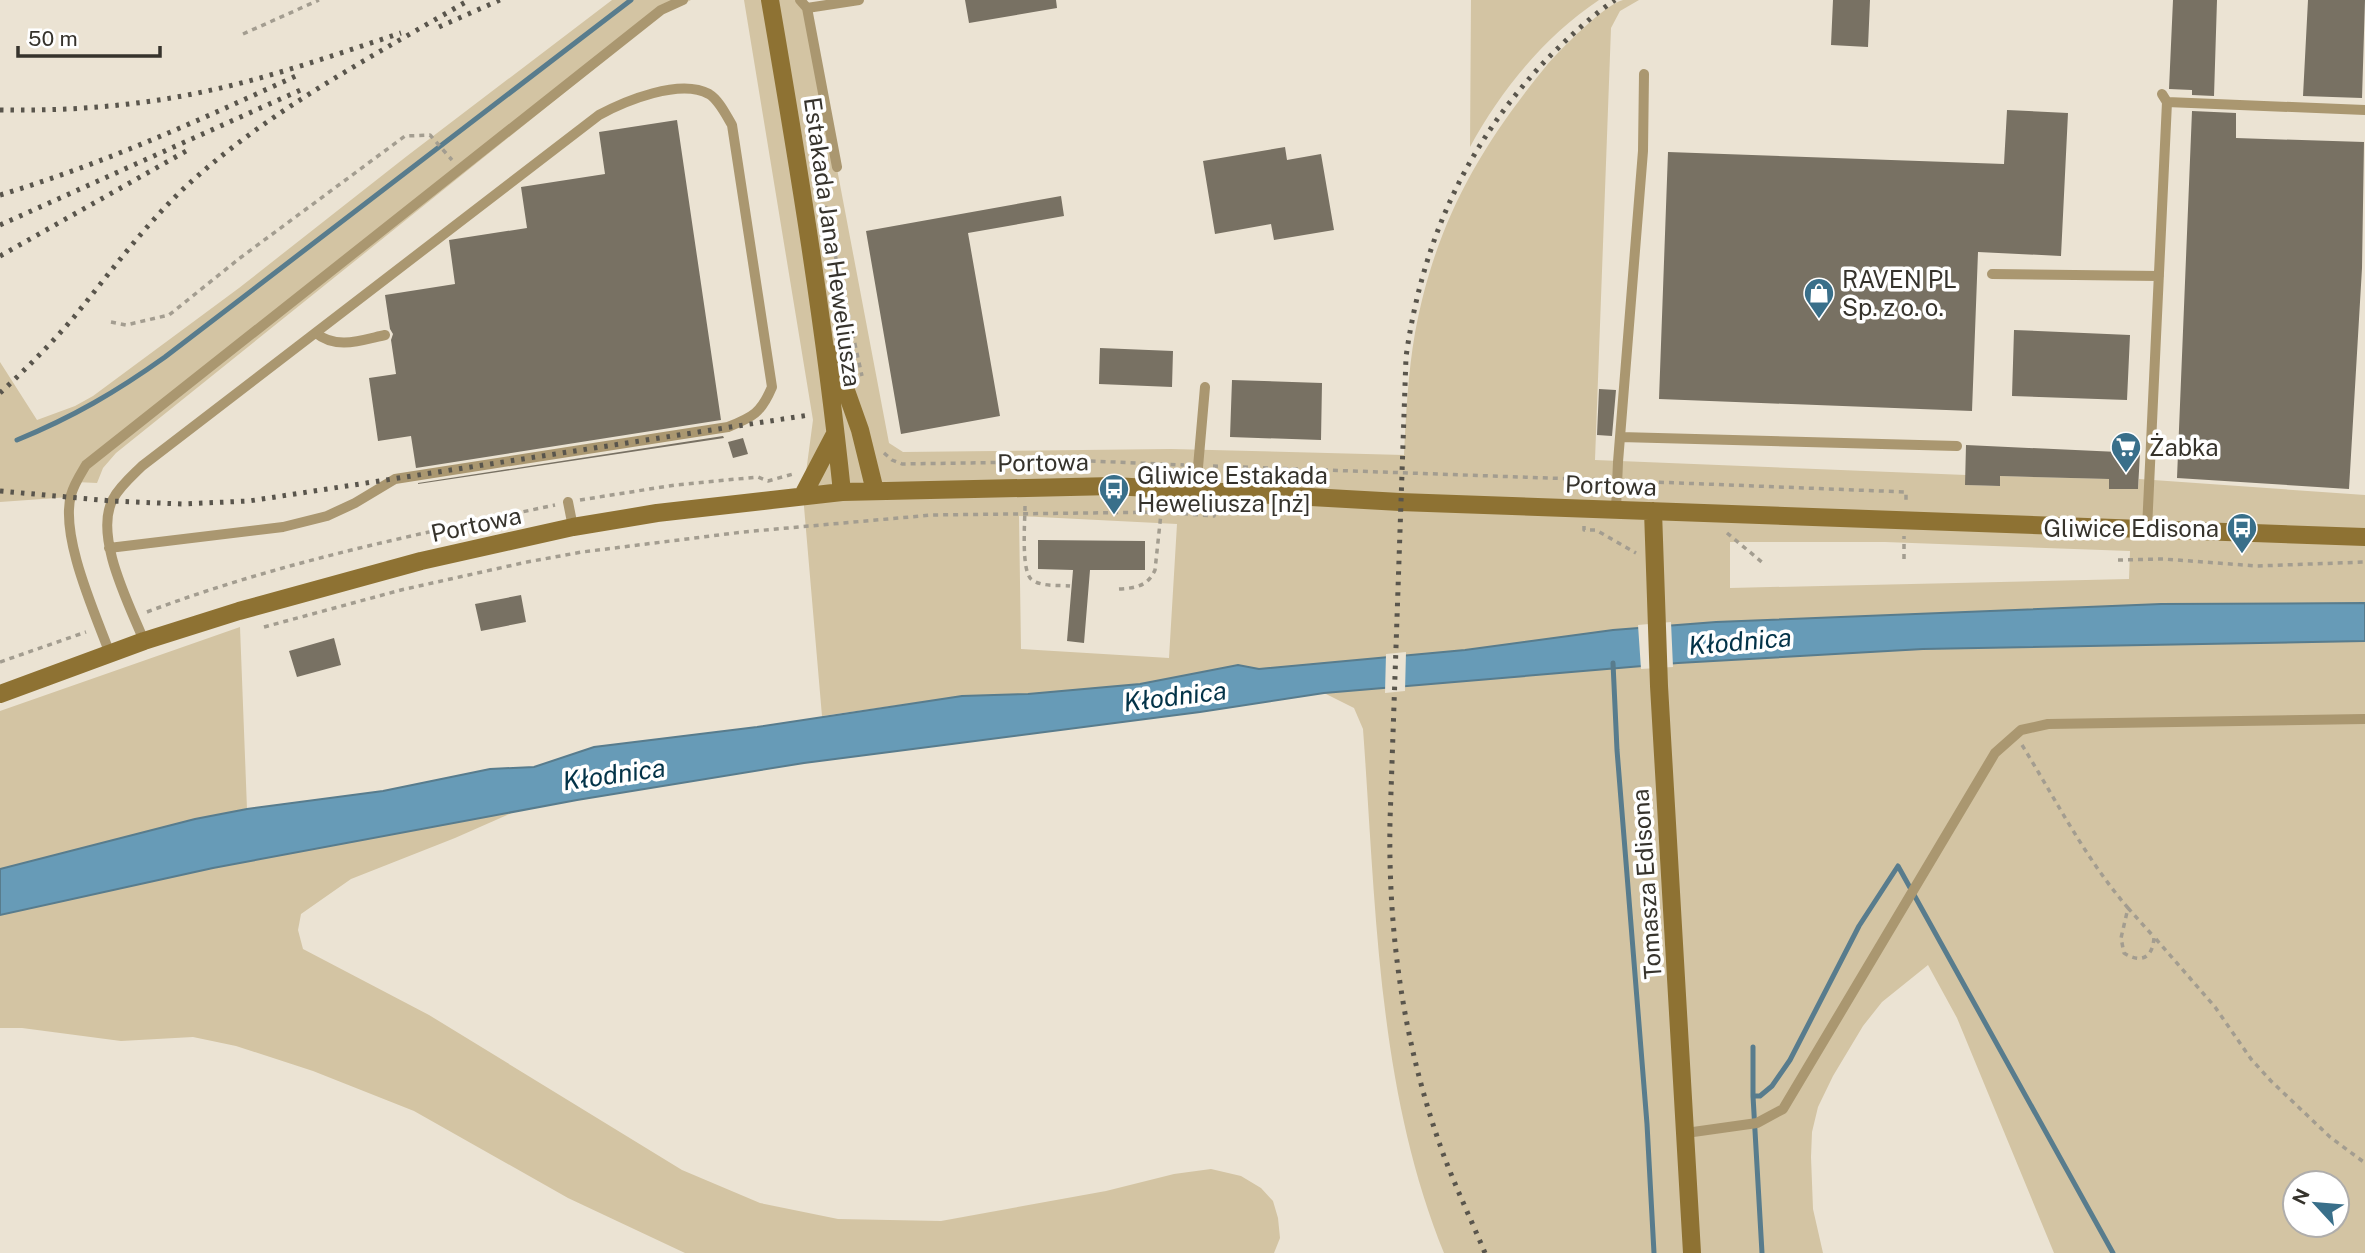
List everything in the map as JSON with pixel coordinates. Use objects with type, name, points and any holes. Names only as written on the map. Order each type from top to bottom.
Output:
[{"type":"street","name":"Estakada Jana Heweliusza","points":[[769,0],[823,324],[842,492]]},
{"type":"street","points":[[823,324],[860,430],[875,491]]},
{"type":"street","points":[[803,495],[835,434]]},
{"type":"street","name":"Portowa","points":[[0,694],[144,641],[421,561],[573,527],[710,505],[842,492],[1092,485],[1400,502],[2365,537]]},
{"type":"street","name":"Tomasza Edisona","points":[[1653,511],[1658,686],[1692,1253]]},
{"type":"lane","points":[[110,654],[75,557],[71,526],[70,497],[86,465],[661,10],[683,0]]},
{"type":"lane","points":[[837,167],[804,4],[859,0]]},
{"type":"lane","points":[[1616,509],[1643,150],[1644,74]]},
{"type":"lane","points":[[109,548],[283,527],[327,516],[396,479],[728,427],[752,417],[765,404],[772,387],[732,125],[722,109],[710,94],[686,88],[627,100],[608,110],[142,466],[112,501],[107,526],[109,548],[144,641]]},
{"type":"lane","points":[[2147,529],[2165,98],[2365,110]]},
{"type":"lane","points":[[1992,274],[2159,276]]},
{"type":"lane","points":[[316,333],[322,338],[339,343],[386,335]]},
{"type":"lane","points":[[1196,490],[1205,387]]},
{"type":"lane","points":[[1620,437],[1957,446]]},
{"type":"lane","points":[[568,502],[573,527]]},
{"type":"lane","points":[[1686,1133],[1751,1124],[1783,1109],[1994,753],[2021,730],[2048,724],[2365,719]]},
{"type":"path","points":[[243,34],[319,0]]},
{"type":"path","points":[[111,322],[126,325],[169,315],[240,258],[405,136],[430,135],[460,170]]},
{"type":"path","points":[[816,153],[864,387]]},
{"type":"path","points":[[878,446],[892,460],[902,464],[1090,461],[1906,492]]},
{"type":"path","points":[[134,617],[221,586],[404,536],[568,502],[675,485],[758,477],[768,481],[796,472]]},
{"type":"path","points":[[1025,486],[1026,561],[1031,579],[1039,583],[1070,586]]},
{"type":"path","points":[[1119,589],[1139,587],[1152,577],[1155,570],[1163,488]]},
{"type":"path","points":[[264,627],[401,590],[582,552],[743,532],[932,515],[1161,512],[1214,516],[1223,492]]},
{"type":"path","points":[[1584,530],[1596,530],[1638,554]]},
{"type":"path","points":[[1727,533],[1763,563]]},
{"type":"path","points":[[2118,560],[2163,559],[2257,566],[2365,562]]},
{"type":"path","points":[[0,662],[101,628]]},
{"type":"path","points":[[2016,734],[2073,833],[2109,886],[2215,1007],[2251,1059],[2271,1081],[2330,1137],[2365,1163]]},
{"type":"path","points":[[2128,908],[2121,938],[2124,953],[2134,959],[2142,959],[2154,946],[2154,937]]},
{"type":"shaded area","points":[[612,0],[691,0],[661,15],[116,453],[103,468],[97,483],[76,482],[70,497],[0,502],[0,362],[37,420],[75,406],[93,396],[239,288]]},
{"type":"shaded area","points":[[744,0],[805,0],[889,443],[903,452],[1171,449],[1404,455],[1415,333],[1434,257],[1463,190],[1500,127],[1553,58],[1583,28],[1615,3],[1639,0],[1620,11],[1611,28],[1595,460],[1966,475],[1966,485],[1999,486],[2000,476],[2109,479],[2110,489],[2138,489],[2139,479],[2365,495],[2365,603],[2161,604],[1716,622],[1613,630],[1465,650],[1259,669],[1238,665],[1140,684],[1028,694],[962,696],[822,716],[803,495],[813,420]],"holes":[[[1019,516],[1177,524],[1169,658],[1021,649]],[[1730,542],[1885,542],[2130,551],[2129,579],[1730,588]]]},
{"type":"shaded area","points":[[1471,0],[1599,0],[1560,30],[1526,66],[1496,105],[1470,147]]},
{"type":"shaded area","points":[[240,627],[247,809],[195,819],[0,869],[0,711]]},
{"type":"shaded area","points":[[2365,641],[2365,1253],[2054,1253],[1957,1018],[1928,965],[1882,1002],[1863,1026],[1818,1107],[1812,1132],[1811,1157],[1813,1209],[1823,1253],[1444,1253],[1422,1190],[1392,1061],[1377,929],[1363,729],[1354,708],[1324,693],[1678,663],[1923,649]]},
{"type":"shaded area","points":[[516,811],[351,879],[301,914],[298,930],[303,949],[429,1015],[682,1170],[760,1203],[838,1219],[941,1221],[1211,1169],[1241,1176],[1261,1188],[1273,1201],[1280,1238],[1274,1253],[685,1253],[568,1198],[414,1111],[313,1071],[236,1046],[193,1037],[121,1041],[22,1028],[0,1028],[0,915],[213,868]]},
{"type":"water","name":"Kłodnica","points":[[2365,603],[2365,641],[1923,649],[1678,663],[1324,693],[1200,712],[804,763],[577,800],[213,868],[0,915],[0,869],[195,819],[247,809],[383,791],[490,769],[534,767],[594,747],[757,727],[962,696],[1028,694],[1140,684],[1238,665],[1259,669],[1465,650],[1613,630],[1716,622],[2161,604]]},
{"type":"pier","points":[[1671,622],[1673,667],[1641,669],[1638,625]]},
{"type":"pier","points":[[1406,652],[1405,691],[1385,693],[1386,654]]},
{"type":"building","points":[[965,0],[1056,0],[1057,8],[969,23]]},
{"type":"building","points":[[1833,0],[1870,0],[1868,47],[1831,45]]},
{"type":"building","points":[[2173,0],[2217,0],[2214,96],[2192,95],[2192,90],[2169,89]]},
{"type":"building","points":[[2308,0],[2365,0],[2362,98],[2303,96]]},
{"type":"building","name":"RAVEN PL Sp. z o. o.","points":[[2007,110],[2068,113],[2061,256],[1978,252],[1972,411],[1659,399],[1668,152],[2004,164]]},
{"type":"building","points":[[2192,111],[2236,113],[2236,138],[2364,142],[2362,268],[2349,489],[2177,478]]},
{"type":"building","points":[[677,120],[721,420],[416,468],[411,436],[378,441],[369,378],[396,374],[391,340],[393,334],[385,295],[455,284],[449,240],[527,228],[521,187],[605,174],[599,132]]},
{"type":"building","points":[[1285,147],[1287,160],[1321,154],[1334,230],[1274,240],[1271,224],[1215,234],[1203,161]]},
{"type":"building","points":[[1061,196],[1064,216],[968,233],[1000,416],[901,434],[866,231]]},
{"type":"building","points":[[2014,330],[2130,335],[2127,400],[2012,396]]},
{"type":"building","points":[[1100,348],[1173,351],[1172,387],[1099,384]]},
{"type":"building","points":[[1232,380],[1322,383],[1321,440],[1230,437]]},
{"type":"building","points":[[1599,389],[1616,390],[1612,436],[1597,435]]},
{"type":"building","points":[[723,436],[724,438],[418,484],[418,483]]},
{"type":"building","points":[[743,438],[748,454],[733,458],[728,442]]},
{"type":"building","points":[[1966,445],[2140,453],[2138,489],[2109,489],[2109,479],[2000,476],[2000,486],[1965,485]]},
{"type":"building","points":[[1038,540],[1145,541],[1145,570],[1090,570],[1084,643],[1067,641],[1073,570],[1038,569]]},
{"type":"building","points":[[521,595],[526,622],[481,631],[475,604]]},
{"type":"building","points":[[334,638],[341,665],[297,677],[289,651]]},
{"type":"waterway","points":[[17,440],[94,403],[165,357],[631,0]]},
{"type":"waterway","points":[[1613,663],[1654,1253]]},
{"type":"waterway","points":[[1753,1047],[1753,1096],[1760,1096],[1772,1086],[1790,1060],[1859,926],[1898,866],[2113,1253]]},
{"type":"waterway","points":[[1753,1096],[1762,1253]]},
{"type":"railway","points":[[0,393],[65,327],[166,206],[213,162],[319,88],[469,0]]},
{"type":"railway","points":[[439,27],[500,0]]},
{"type":"railway","points":[[1485,1253],[1445,1159],[1427,1105],[1407,1026],[1395,945],[1390,821],[1406,357],[1423,274],[1436,235],[1471,160],[1518,91],[1580,28],[1615,0]]},
{"type":"railway","points":[[0,110],[104,106],[181,96],[281,72],[401,33]]},
{"type":"railway","points":[[0,195],[114,155],[298,75]]},
{"type":"railway","points":[[0,225],[305,88]]},
{"type":"railway","points":[[0,256],[188,150]]},
{"type":"railway","points":[[0,491],[182,504],[249,501],[809,415]]},
{"type":"place","name":"RAVEN PL Sp. z o. o.","points":[[1819,320]]},
{"type":"place","name":"Żabka","points":[[2126,474]]},
{"type":"place","name":"Gliwice Estakada Heweliusza [nż]","points":[[1114,516]]},
{"type":"place","name":"Gliwice Edisona","points":[[2242,555]]}]
